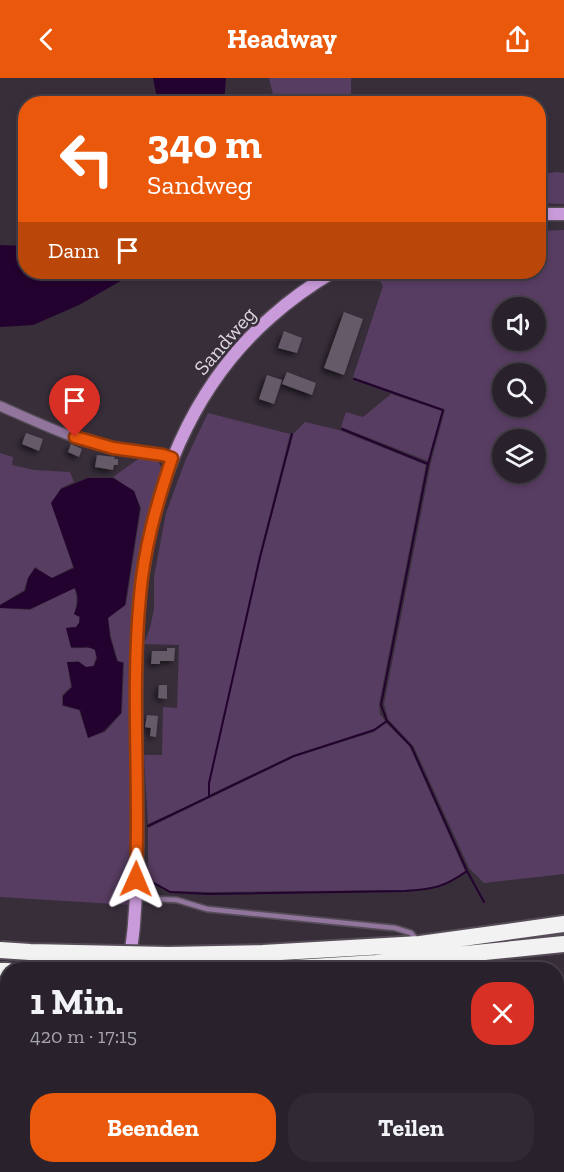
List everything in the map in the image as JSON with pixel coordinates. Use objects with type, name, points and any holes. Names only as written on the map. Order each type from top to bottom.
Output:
[{"type":"highway","points":[[0,950],[40,953],[168,955],[263,953],[420,944],[564,924]]},
{"type":"highway","points":[[408,962],[564,944]]},
{"type":"street","points":[[546,214],[564,214]]},
{"type":"street","name":"Sandweg","points":[[129,962],[134,927],[137,860],[136,657],[140,594],[148,538],[157,503],[172,458],[192,415],[223,369],[270,317],[322,279]]},
{"type":"street","points":[[0,406],[57,431],[113,448],[172,458]]},
{"type":"lane","points":[[136,898],[177,900],[207,909],[395,928],[411,933],[420,944]]},
{"type":"shaded area","points":[[153,78],[226,78],[225,96],[157,96]]},
{"type":"shaded area","points":[[269,78],[351,78],[351,96],[273,96]]},
{"type":"shaded area","points":[[546,173],[564,173],[564,204],[546,203]]},
{"type":"shaded area","points":[[564,230],[564,874],[484,883],[469,868],[414,747],[388,719],[384,704],[431,462],[445,410],[353,377],[383,286],[378,279],[546,279],[546,231]]},
{"type":"shaded area","points":[[0,245],[18,246],[18,279],[124,279],[79,305],[33,325],[0,327]]},
{"type":"shaded area","points":[[391,394],[442,411],[428,461],[341,427],[346,412],[363,417]]},
{"type":"shaded area","points":[[208,413],[290,434],[259,557],[209,783],[208,797],[148,824],[144,755],[162,755],[163,707],[177,708],[179,645],[144,644],[154,609],[154,577],[166,513],[186,459]]},
{"type":"shaded area","points":[[305,422],[339,430],[426,465],[379,704],[380,714],[385,721],[374,730],[293,755],[209,795],[261,557],[293,434]]},
{"type":"shaded area","points":[[0,453],[13,457],[12,465],[34,470],[70,472],[74,482],[61,488],[51,503],[73,567],[52,578],[35,567],[24,590],[0,605]]},
{"type":"shaded area","points":[[141,457],[157,459],[162,469],[146,522],[134,589],[129,739],[131,905],[0,897],[0,608],[30,610],[74,588],[77,601],[74,614],[79,617],[79,623],[76,627],[66,628],[71,648],[95,650],[96,658],[93,666],[86,667],[78,661],[67,662],[71,687],[62,695],[62,706],[79,710],[88,738],[105,732],[122,713],[124,662],[118,661],[108,618],[126,605],[141,508],[134,491],[113,477]]},
{"type":"shaded area","points":[[88,478],[113,478],[134,491],[140,508],[125,605],[108,618],[110,637],[117,661],[123,663],[121,713],[104,731],[88,738],[80,710],[63,705],[63,696],[72,687],[67,662],[79,662],[86,667],[94,666],[97,658],[95,650],[86,647],[71,647],[66,628],[76,627],[80,617],[74,614],[78,601],[75,588],[30,609],[0,608],[0,605],[25,591],[28,578],[35,568],[52,578],[74,568],[51,503],[61,489]]},
{"type":"shaded area","points":[[386,723],[410,747],[465,871],[437,886],[405,890],[171,891],[148,879],[148,828],[294,757],[374,732]]},
{"type":"building","points":[[344,312],[363,319],[344,375],[324,368]]},
{"type":"building","points":[[284,331],[302,338],[297,353],[278,348]]},
{"type":"building","points":[[287,372],[316,383],[312,395],[282,384]]},
{"type":"building","points":[[267,375],[282,380],[274,404],[259,399]]},
{"type":"building","points":[[26,433],[43,439],[39,451],[22,444]]},
{"type":"building","points":[[71,444],[82,449],[79,457],[68,452]]},
{"type":"building","points":[[97,455],[115,457],[114,459],[118,459],[118,465],[114,465],[113,470],[95,467]]},
{"type":"building","points":[[167,648],[175,648],[174,661],[160,661],[160,664],[151,664],[152,651],[167,651]]},
{"type":"building","points":[[159,685],[167,685],[167,699],[158,698]]},
{"type":"building","points":[[147,715],[158,716],[156,737],[150,736],[151,728],[145,727]]},
{"type":"waterway","points":[[354,379],[443,410],[428,464]]},
{"type":"waterway","points":[[342,429],[428,464],[381,705],[387,721],[411,746],[467,871],[484,902]]},
{"type":"waterway","points":[[209,797],[209,783],[260,557],[292,434]]},
{"type":"waterway","points":[[148,826],[294,756],[374,730],[387,721]]},
{"type":"waterway","points":[[152,882],[170,892],[209,894],[405,891],[438,887],[467,871]]},
{"type":"route","points":[[75,437],[113,448],[172,458],[148,538],[140,594],[136,657],[136,879]]}]
